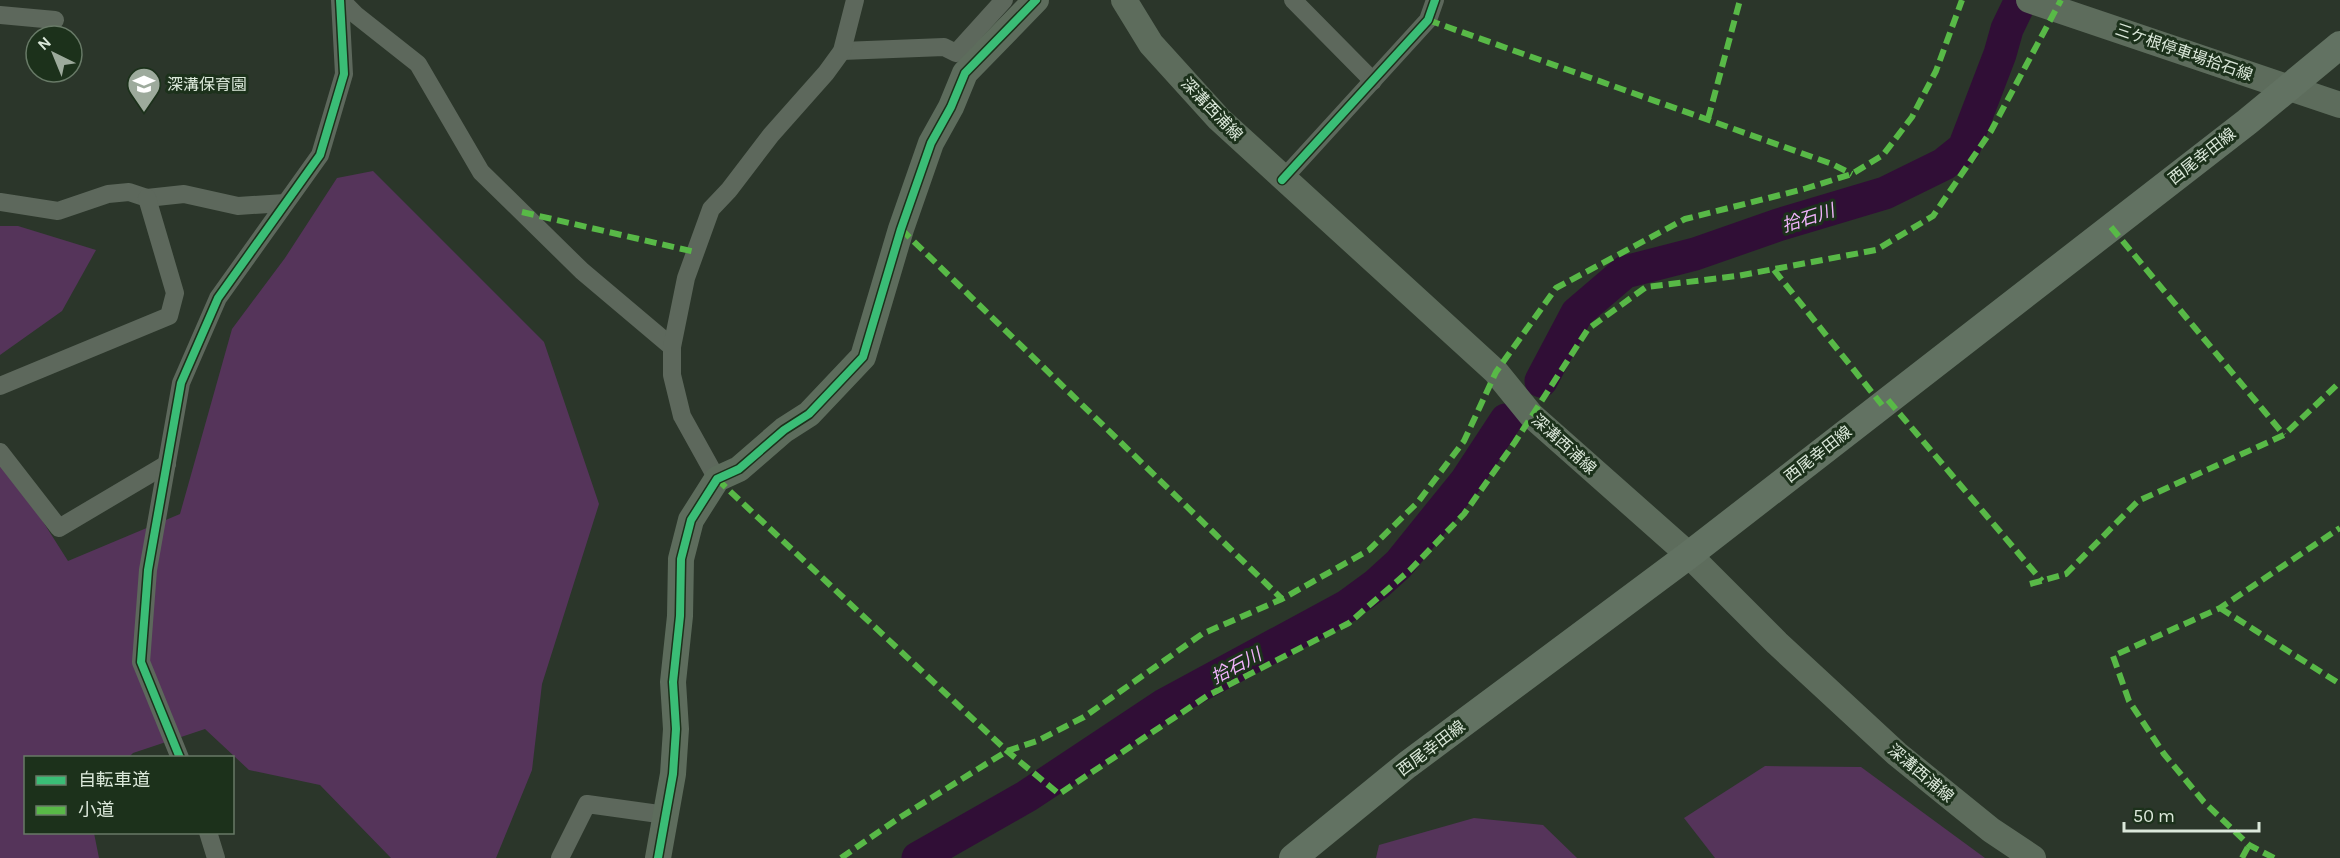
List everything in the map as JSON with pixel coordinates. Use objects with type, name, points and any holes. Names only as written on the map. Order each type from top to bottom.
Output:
[{"type":"main road","points":[[658,858],[673,774],[676,729],[673,682],[680,616],[681,559],[692,520],[717,478],[739,469],[784,430],[809,414],[863,357],[901,229],[931,143],[951,107],[960,63],[1036,0]]},
{"type":"main road","name":"深溝西浦線","points":[[1124,0],[1151,44],[1219,119],[1282,180],[1496,372],[1531,415],[1689,555],[1777,643],[1897,754],[1991,830],[2033,858]]},
{"type":"main road","name":"三ケ根停車場拾石線","points":[[2033,2],[2340,105]]},
{"type":"main road","name":"西尾幸田線","points":[[1293,858],[1407,765],[1689,555],[2290,88],[2340,45]]},
{"type":"street","points":[[179,756],[141,662],[148,570],[181,383],[218,298],[320,154],[344,74],[340,0]]},
{"type":"street","points":[[340,0],[418,64],[481,172],[582,271],[672,347]]},
{"type":"street","points":[[717,478],[682,416],[672,375],[672,347],[686,278],[711,209],[842,51],[855,0]]},
{"type":"street","points":[[842,51],[944,47],[960,63],[1004,0]]},
{"type":"street","points":[[1293,0],[1373,81]]},
{"type":"street","points":[[1282,180],[1428,20],[1435,0]]},
{"type":"street","points":[[0,15],[55,20]]},
{"type":"street","points":[[0,202],[58,211],[108,194],[129,192],[147,198],[184,194],[238,206],[285,203]]},
{"type":"street","points":[[0,386],[169,316],[176,293],[147,198]]},
{"type":"street","points":[[0,452],[59,528],[167,464]]},
{"type":"street","points":[[560,858],[587,804],[666,814]]},
{"type":"street","points":[[209,834],[216,858]]},
{"type":"shaded area","points":[[373,171],[544,342],[599,504],[542,684],[532,770],[496,858],[391,858],[320,785],[249,770],[205,729],[133,753],[130,756],[24,756],[24,834],[94,834],[99,858],[0,858],[0,454],[68,561],[180,514],[232,329],[285,258],[337,178]]},
{"type":"shaded area","points":[[0,226],[18,226],[96,250],[62,311],[0,355]]},
{"type":"shaded area","points":[[1765,766],[1861,767],[1985,858],[1715,858],[1684,818]]},
{"type":"shaded area","points":[[1474,818],[1543,825],[1577,858],[1376,858],[1379,845]]},
{"type":"waterway","name":"拾石川","points":[[1541,381],[1577,313],[1625,272],[1695,254],[1778,225],[1885,193],[1944,164],[1964,148],[2000,54],[2007,29],[2021,0]]},
{"type":"waterway","name":"拾石川","points":[[918,858],[1027,796],[1164,705],[1347,606],[1377,584],[1399,564],[1466,481],[1506,420]]},
{"type":"marked path","points":[[1708,119],[1740,0]]},
{"type":"marked path","points":[[841,858],[899,818],[1007,751],[1037,741],[1084,717],[1202,634],[1282,599],[1369,550],[1418,502],[1464,441],[1496,372],[1556,288],[1685,219],[1804,189],[1852,174],[1883,155],[1912,117],[1936,71],[1962,0]]},
{"type":"marked path","points":[[717,479],[1007,751],[1059,794],[1207,696],[1349,623],[1410,570],[1464,514],[1515,442],[1588,329],[1646,287],[1737,276],[1876,250],[1933,216],[1991,131],[2061,0]]},
{"type":"marked path","points":[[1428,20],[1832,164],[1852,174]]},
{"type":"marked path","points":[[522,212],[695,252]]},
{"type":"marked path","points":[[2111,227],[2284,435]]},
{"type":"marked path","points":[[901,229],[1282,599]]},
{"type":"marked path","points":[[1774,270],[1882,405]]},
{"type":"marked path","points":[[2030,584],[2066,574],[2138,501],[2284,435],[2340,382]]},
{"type":"marked path","points":[[1888,400],[2042,581]]},
{"type":"marked path","points":[[2274,858],[2249,845],[2204,802],[2164,754],[2129,701],[2113,656],[2220,608],[2340,528]]},
{"type":"marked path","points":[[2220,608],[2340,684]]},
{"type":"marked path","points":[[2242,858],[2249,845]]},
{"type":"cycle path","points":[[179,756],[141,662],[148,570],[181,383],[218,298],[320,155],[344,74],[340,0]]},
{"type":"cycle path","points":[[658,858],[673,774],[676,729],[673,682],[680,616],[681,559],[691,520],[717,479],[739,469],[784,430],[809,414],[863,357],[901,229],[931,143],[951,107],[965,73],[1036,0]]},
{"type":"cycle path","points":[[1282,180],[1428,20],[1435,0]]},
{"type":"place","name":"深溝保育園","points":[[144,113]]}]
